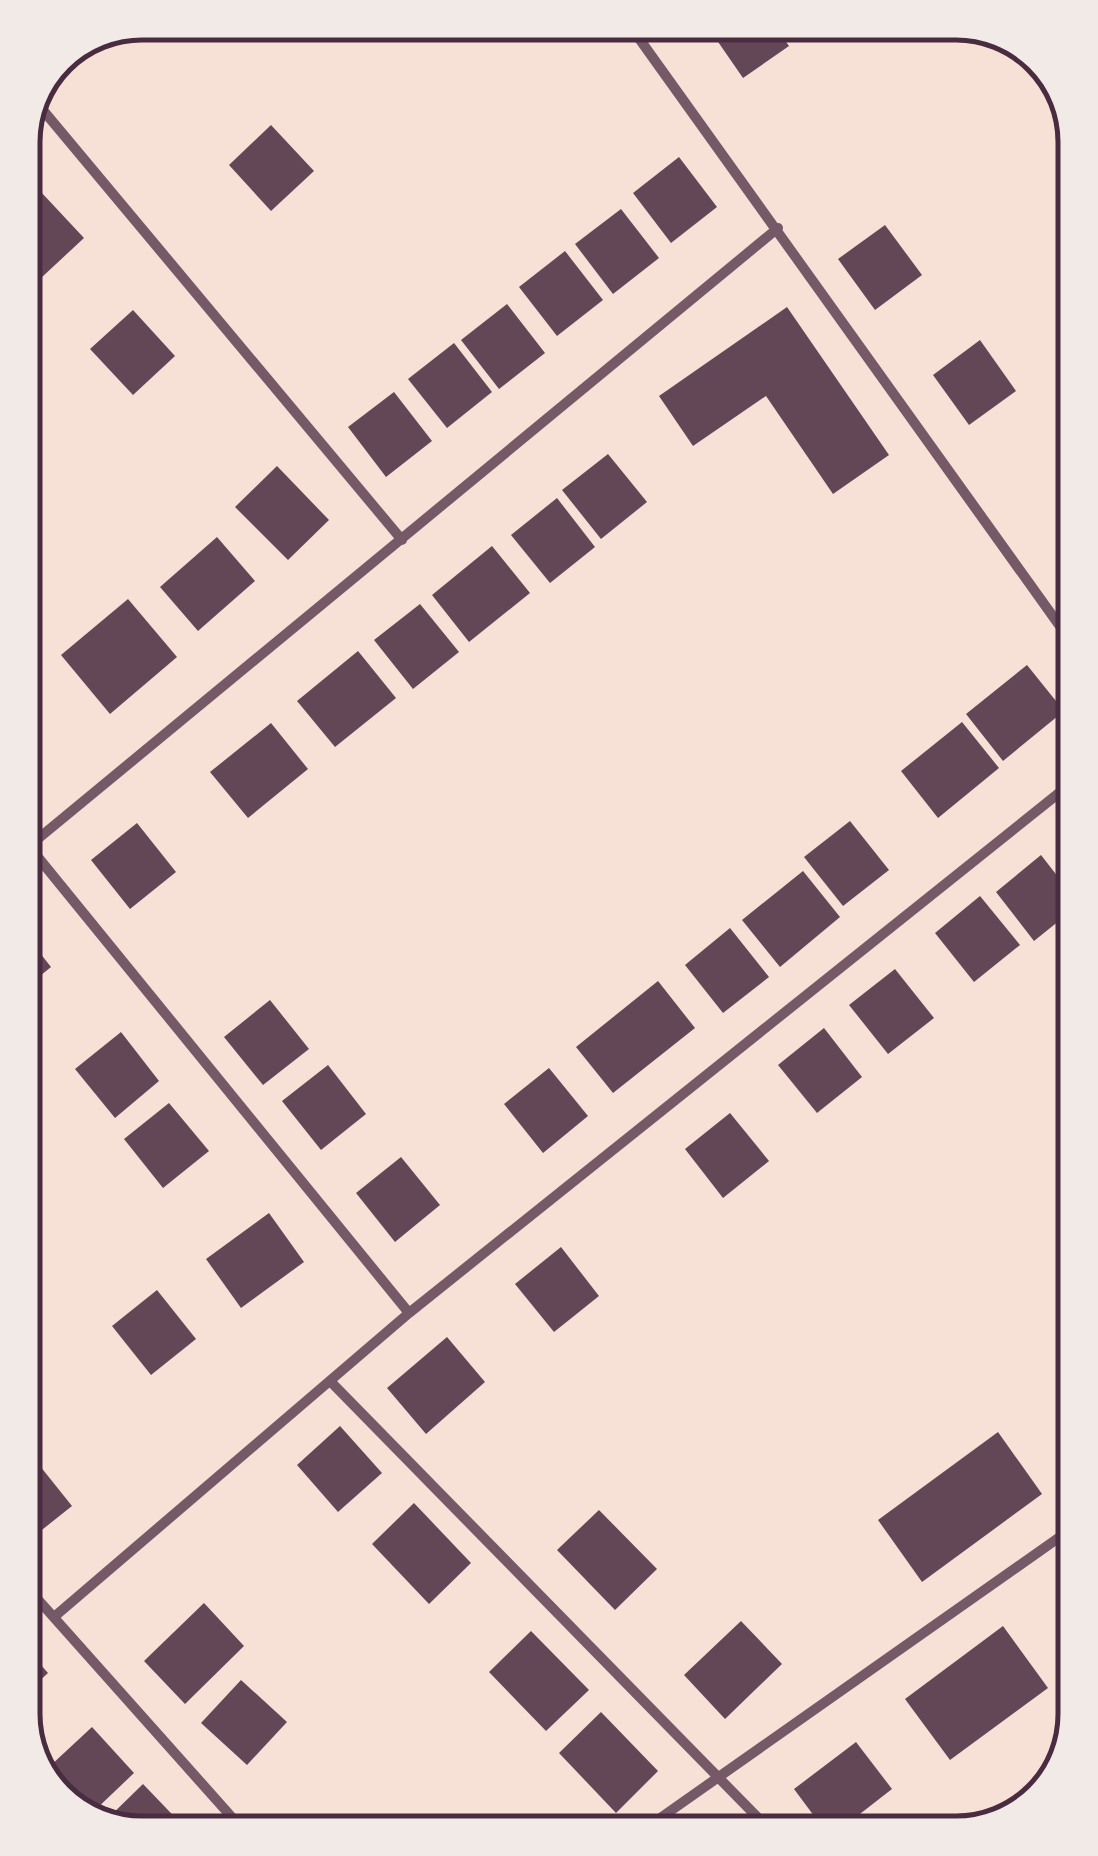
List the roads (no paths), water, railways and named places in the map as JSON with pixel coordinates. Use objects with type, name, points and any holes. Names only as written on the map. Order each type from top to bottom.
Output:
[{"type":"street","points":[[640,40],[1058,622]]},
{"type":"street","points":[[44,112],[402,540]]},
{"type":"street","points":[[40,836],[778,228]]},
{"type":"street","points":[[54,1617],[409,1313],[1058,793]]},
{"type":"street","points":[[40,861],[409,1313]]},
{"type":"street","points":[[331,1382],[756,1816]]},
{"type":"street","points":[[663,1816],[1058,1539]]},
{"type":"street","points":[[40,1602],[231,1816]]}]
